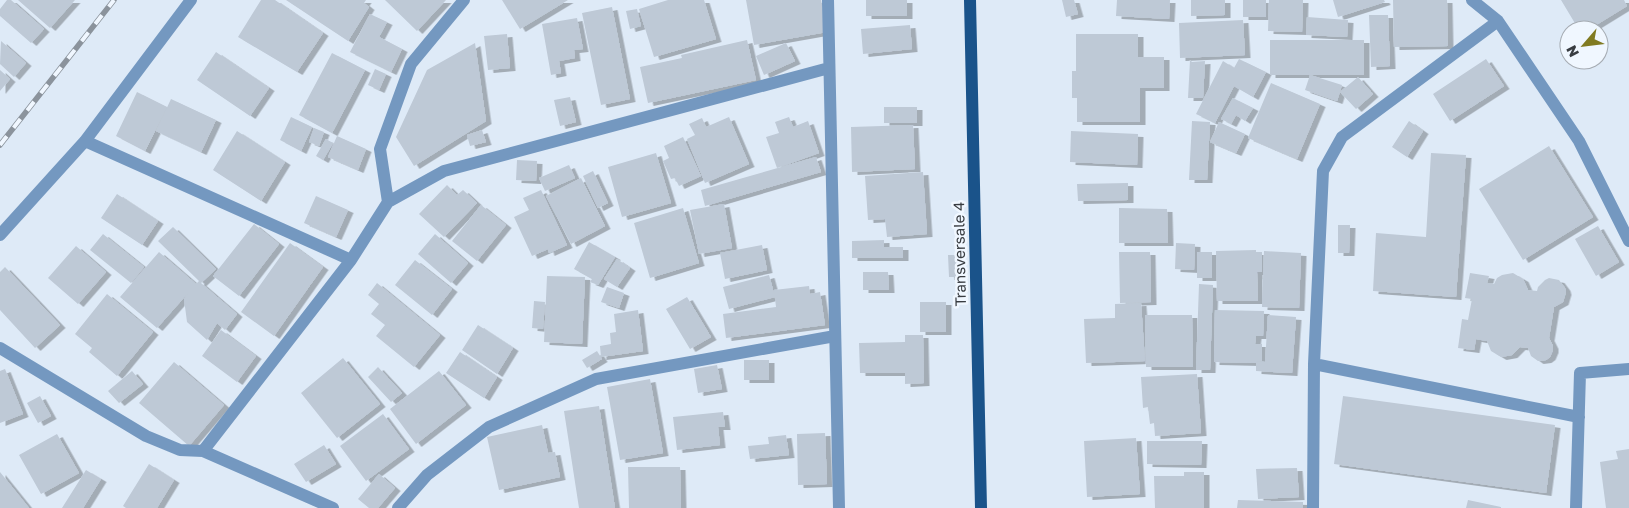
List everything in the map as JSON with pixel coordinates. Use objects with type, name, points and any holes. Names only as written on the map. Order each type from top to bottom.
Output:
[{"type":"main road","name":"Transversale 4","points":[[970,0],[981,508]]},
{"type":"street","points":[[0,235],[85,141],[191,0]]},
{"type":"street","points":[[388,202],[380,149],[411,64],[464,0]]},
{"type":"street","points":[[828,0],[839,508]]},
{"type":"street","points":[[1472,0],[1498,21],[1580,141],[1629,241]]},
{"type":"street","points":[[1313,508],[1314,364],[1323,171],[1342,137],[1498,21]]},
{"type":"street","points":[[203,451],[351,260],[388,202],[444,171],[829,68]]},
{"type":"street","points":[[85,141],[351,260]]},
{"type":"street","points":[[398,508],[427,475],[489,427],[596,379],[835,336]]},
{"type":"street","points":[[0,348],[146,436],[180,450],[203,451],[333,508]]},
{"type":"street","points":[[1314,364],[1579,417]]},
{"type":"street","points":[[1576,508],[1580,373],[1629,369]]},
{"type":"building","points":[[7,0],[11,0],[44,29],[31,43],[0,16],[0,9]]},
{"type":"building","points":[[18,0],[75,0],[50,28]]},
{"type":"building","points":[[261,0],[275,0],[323,33],[297,72],[238,37]]},
{"type":"building","points":[[286,0],[366,0],[364,3],[369,7],[348,41]]},
{"type":"building","points":[[385,0],[446,0],[417,31]]},
{"type":"building","points":[[502,0],[568,0],[520,29]]},
{"type":"building","points":[[668,0],[704,0],[716,39],[654,57],[639,9]]},
{"type":"building","points":[[746,0],[821,0],[827,32],[754,45]]},
{"type":"building","points":[[866,0],[907,0],[907,16],[866,16]]},
{"type":"building","points":[[1062,0],[1074,0],[1078,14],[1066,17]]},
{"type":"building","points":[[1117,0],[1170,0],[1169,19],[1116,16]]},
{"type":"building","points":[[1191,0],[1225,0],[1225,15],[1191,16]]},
{"type":"building","points":[[1243,0],[1266,0],[1266,17],[1243,17]]},
{"type":"building","points":[[1269,0],[1303,0],[1302,32],[1268,31]]},
{"type":"building","points":[[1333,0],[1384,0],[1385,2],[1338,17]]},
{"type":"building","points":[[1393,0],[1447,0],[1448,46],[1394,47]]},
{"type":"building","points":[[1561,0],[1624,0],[1627,6],[1604,20],[1573,20]]},
{"type":"building","points":[[612,7],[630,99],[601,105],[582,13]]},
{"type":"building","points":[[637,9],[641,26],[630,29],[626,11]]},
{"type":"building","points":[[370,14],[387,22],[379,37],[402,49],[391,72],[350,52]]},
{"type":"building","points":[[1369,15],[1388,15],[1390,66],[1371,67]]},
{"type":"building","points":[[1307,17],[1348,20],[1347,37],[1306,35]]},
{"type":"building","points":[[577,18],[583,49],[574,50],[575,58],[559,61],[561,73],[551,75],[542,24]]},
{"type":"building","points":[[1243,20],[1245,55],[1180,58],[1179,23]]},
{"type":"building","points":[[910,25],[912,49],[863,54],[861,29]]},
{"type":"building","points":[[507,34],[510,68],[488,70],[484,36]]},
{"type":"building","points":[[1076,34],[1138,34],[1138,57],[1164,57],[1164,88],[1140,88],[1140,122],[1077,122],[1077,98],[1072,98],[1072,71],[1076,71]]},
{"type":"building","points":[[747,40],[756,80],[648,103],[640,67],[682,58],[681,55]]},
{"type":"building","points":[[1270,40],[1364,40],[1364,75],[1270,75]]},
{"type":"building","points":[[1,41],[26,63],[14,77],[0,64]]},
{"type":"building","points":[[475,43],[486,121],[414,166],[396,137],[427,70]]},
{"type":"building","points":[[786,43],[795,61],[764,75],[756,56]]},
{"type":"building","points":[[216,52],[269,88],[250,116],[197,80]]},
{"type":"building","points":[[332,53],[365,70],[332,133],[299,115]]},
{"type":"building","points":[[1239,59],[1266,72],[1253,97],[1234,86],[1215,123],[1196,114],[1223,61],[1234,68]]},
{"type":"building","points":[[1486,59],[1504,86],[1450,121],[1433,94]]},
{"type":"building","points":[[1190,60],[1192,62],[1205,61],[1203,98],[1188,98]]},
{"type":"building","points":[[375,69],[386,74],[379,90],[368,85]]},
{"type":"building","points":[[0,70],[10,79],[0,91]]},
{"type":"building","points":[[1310,75],[1342,85],[1337,101],[1305,90]]},
{"type":"building","points":[[1358,77],[1373,94],[1356,109],[1340,92]]},
{"type":"building","points":[[1271,83],[1320,104],[1297,159],[1248,138]]},
{"type":"building","points":[[137,92],[167,107],[145,151],[116,136]]},
{"type":"building","points":[[570,97],[576,122],[560,126],[554,100]]},
{"type":"building","points":[[1233,98],[1253,108],[1245,121],[1236,115],[1231,124],[1221,119]]},
{"type":"building","points":[[171,99],[216,120],[201,152],[156,131]]},
{"type":"building","points":[[884,107],[917,107],[917,123],[884,123]]},
{"type":"building","points":[[291,117],[312,127],[301,151],[280,140]]},
{"type":"building","points":[[729,117],[749,164],[705,183],[687,139],[695,135],[689,124],[702,118],[706,127]]},
{"type":"building","points":[[789,117],[793,127],[808,121],[819,153],[777,168],[766,137],[779,133],[775,122]]},
{"type":"building","points":[[1192,121],[1210,122],[1207,180],[1189,180]]},
{"type":"building","points":[[1409,121],[1423,131],[1407,157],[1392,147]]},
{"type":"building","points":[[1219,122],[1245,134],[1236,153],[1210,142]]},
{"type":"building","points":[[913,125],[915,169],[852,172],[851,127]]},
{"type":"building","points":[[314,128],[324,132],[319,146],[309,142]]},
{"type":"building","points":[[482,130],[486,142],[470,146],[467,135]]},
{"type":"building","points":[[237,131],[285,162],[261,201],[213,170]]},
{"type":"building","points":[[1071,131],[1138,134],[1137,165],[1070,162]]},
{"type":"building","points":[[337,136],[366,149],[358,170],[328,157]]},
{"type":"building","points":[[683,137],[701,176],[679,186],[675,178],[671,179],[663,161],[669,158],[664,146]]},
{"type":"building","points":[[326,139],[333,143],[323,160],[316,156]]},
{"type":"building","points":[[1549,146],[1593,217],[1523,260],[1479,189]]},
{"type":"building","points":[[656,153],[671,203],[622,217],[608,167]]},
{"type":"building","points":[[1431,153],[1466,155],[1456,297],[1373,291],[1376,233],[1426,237]]},
{"type":"building","points":[[816,157],[821,172],[705,206],[701,190]]},
{"type":"building","points":[[517,160],[537,161],[536,181],[516,180]]},
{"type":"building","points":[[569,165],[575,178],[545,191],[539,178]]},
{"type":"building","points":[[593,171],[608,203],[598,208],[583,176]]},
{"type":"building","points":[[923,172],[927,234],[887,237],[885,219],[868,220],[865,176]]},
{"type":"building","points":[[581,178],[605,226],[571,244],[546,196]]},
{"type":"building","points":[[1128,183],[1128,200],[1078,201],[1077,184]]},
{"type":"building","points":[[447,185],[457,195],[463,190],[477,203],[444,237],[419,214]]},
{"type":"building","points":[[541,190],[567,245],[549,253],[548,249],[532,256],[514,217],[529,210],[523,198]]},
{"type":"building","points":[[117,194],[158,221],[142,245],[101,218]]},
{"type":"building","points":[[316,196],[348,210],[336,237],[304,223]]},
{"type":"building","points":[[724,204],[732,248],[699,254],[690,210]]},
{"type":"building","points":[[481,205],[506,225],[477,261],[452,241]]},
{"type":"building","points":[[683,208],[699,263],[650,278],[634,223]]},
{"type":"building","points":[[1119,208],[1167,209],[1168,243],[1119,243]]},
{"type":"building","points":[[254,224],[279,244],[239,296],[213,276]]},
{"type":"building","points":[[1338,225],[1350,225],[1349,253],[1338,253]]},
{"type":"building","points":[[1598,226],[1619,262],[1596,276],[1575,239]]},
{"type":"building","points":[[173,227],[216,269],[201,283],[237,314],[225,330],[217,323],[207,340],[187,322],[184,299],[188,293],[157,328],[120,297],[159,252],[196,284],[199,281],[158,241]]},
{"type":"building","points":[[103,234],[144,267],[131,283],[90,250]]},
{"type":"building","points":[[435,234],[468,263],[451,283],[418,254]]},
{"type":"building","points":[[884,240],[884,247],[903,247],[903,258],[852,258],[852,241]]},
{"type":"building","points":[[589,242],[615,257],[598,285],[590,282],[592,279],[574,269]]},
{"type":"building","points":[[290,243],[323,267],[274,336],[241,312]]},
{"type":"building","points":[[1176,243],[1195,244],[1194,270],[1175,269]]},
{"type":"building","points":[[762,245],[767,270],[725,279],[720,253]]},
{"type":"building","points":[[76,246],[106,272],[78,304],[48,278]]},
{"type":"building","points":[[1256,250],[1256,252],[1262,252],[1262,272],[1257,272],[1258,301],[1217,301],[1216,251]]},
{"type":"building","points":[[1264,251],[1301,253],[1299,308],[1262,307]]},
{"type":"building","points":[[1119,252],[1150,252],[1151,302],[1120,303]]},
{"type":"building","points":[[1197,252],[1212,252],[1212,278],[1197,278]]},
{"type":"building","points":[[948,255],[959,255],[960,277],[949,277]]},
{"type":"building","points":[[617,259],[630,268],[617,287],[604,279]]},
{"type":"building","points":[[415,260],[452,289],[432,315],[395,285]]},
{"type":"building","points":[[5,267],[60,325],[35,348],[0,310],[0,272]]},
{"type":"building","points":[[863,272],[888,272],[889,290],[863,290]]},
{"type":"building","points":[[1470,273],[1489,276],[1487,283],[1494,284],[1497,278],[1502,275],[1513,273],[1523,279],[1528,290],[1537,291],[1538,287],[1549,278],[1559,280],[1566,292],[1563,302],[1554,307],[1549,338],[1553,346],[1550,357],[1546,360],[1538,361],[1531,356],[1528,348],[1520,347],[1512,355],[1501,357],[1491,351],[1487,341],[1476,339],[1474,350],[1458,348],[1462,319],[1468,320],[1472,299],[1465,298]]},
{"type":"building","points":[[769,275],[775,297],[729,309],[723,287]]},
{"type":"building","points":[[547,276],[585,277],[582,344],[544,342]]},
{"type":"building","points":[[377,283],[440,335],[414,367],[376,336],[385,325],[371,314],[379,304],[368,295]]},
{"type":"building","points":[[1199,284],[1213,285],[1210,370],[1196,370]]},
{"type":"building","points":[[809,286],[810,294],[820,292],[825,325],[726,338],[723,314],[776,307],[774,290]]},
{"type":"building","points":[[607,287],[624,293],[619,308],[601,302]]},
{"type":"building","points":[[107,294],[153,332],[117,376],[89,352],[92,348],[75,334]]},
{"type":"building","points":[[687,297],[711,337],[690,349],[666,309]]},
{"type":"building","points":[[534,301],[545,302],[543,329],[532,328]]},
{"type":"building","points":[[920,302],[946,302],[946,332],[920,332]]},
{"type":"building","points":[[1141,303],[1145,361],[1086,363],[1084,319],[1115,318],[1115,304]]},
{"type":"building","points":[[638,310],[643,351],[601,357],[600,346],[611,344],[610,333],[616,332],[614,314]]},
{"type":"building","points":[[1215,310],[1264,311],[1263,336],[1256,336],[1255,344],[1262,344],[1262,361],[1254,361],[1265,362],[1268,315],[1296,317],[1292,373],[1256,371],[1256,363],[1214,362]]},
{"type":"building","points":[[1145,315],[1192,315],[1193,367],[1146,367]]},
{"type":"building","points":[[478,325],[513,348],[497,374],[462,350]]},
{"type":"building","points":[[221,330],[256,356],[237,382],[202,356]]},
{"type":"building","points":[[905,335],[923,335],[924,383],[905,384],[905,373],[860,373],[859,343],[905,342]]},
{"type":"building","points":[[597,351],[602,359],[587,368],[582,360]]},
{"type":"building","points":[[460,352],[497,377],[484,398],[446,373]]},
{"type":"building","points":[[343,358],[380,404],[337,438],[301,393]]},
{"type":"building","points":[[744,360],[769,360],[769,380],[744,380]]},
{"type":"building","points":[[174,362],[224,405],[189,446],[139,403]]},
{"type":"building","points":[[717,365],[722,389],[698,393],[694,369]]},
{"type":"building","points":[[378,367],[402,393],[391,402],[368,377]]},
{"type":"building","points":[[5,369],[23,414],[0,423],[0,371]]},
{"type":"building","points":[[132,371],[143,384],[119,403],[108,391]]},
{"type":"building","points":[[439,371],[466,405],[416,444],[390,409]]},
{"type":"building","points":[[1197,374],[1201,433],[1155,436],[1154,423],[1150,424],[1148,407],[1143,408],[1141,377]]},
{"type":"building","points":[[650,379],[663,453],[620,460],[607,387]]},
{"type":"building","points":[[40,396],[51,416],[38,423],[27,403]]},
{"type":"building","points":[[1343,396],[1555,425],[1546,493],[1334,464]]},
{"type":"building","points":[[599,406],[615,508],[579,508],[564,411]]},
{"type":"building","points":[[723,412],[725,427],[718,427],[720,445],[677,450],[673,417]]},
{"type":"building","points":[[383,414],[409,449],[366,481],[340,446]]},
{"type":"building","points":[[542,425],[548,453],[555,452],[560,477],[499,490],[487,437]]},
{"type":"building","points":[[825,433],[827,484],[798,485],[797,434]]},
{"type":"building","points":[[57,434],[79,473],[41,494],[19,455]]},
{"type":"building","points":[[786,435],[789,455],[750,459],[748,446],[769,444],[768,437]]},
{"type":"building","points":[[1136,438],[1140,494],[1087,497],[1084,441]]},
{"type":"building","points":[[1147,441],[1202,441],[1201,465],[1147,464]]},
{"type":"building","points":[[324,445],[336,464],[306,482],[294,464]]},
{"type":"building","points":[[1629,449],[1629,508],[1606,508],[1600,462],[1618,459],[1616,451]]},
{"type":"building","points":[[149,464],[174,480],[157,508],[126,508],[123,506]]},
{"type":"building","points":[[628,467],[680,467],[681,508],[629,508]]},
{"type":"building","points":[[1297,468],[1299,497],[1258,499],[1256,469]]},
{"type":"building","points":[[86,470],[101,479],[83,508],[62,508]]},
{"type":"building","points":[[0,472],[29,508],[0,508]]},
{"type":"building","points":[[1184,472],[1204,472],[1204,508],[1155,508],[1154,476],[1184,476]]},
{"type":"building","points":[[379,474],[395,488],[378,508],[369,508],[358,499]]},
{"type":"building","points":[[1238,500],[1303,502],[1303,508],[1237,508]]},
{"type":"building","points":[[1468,500],[1501,507],[1501,508],[1466,508]]},
{"type":"railway","points":[[0,145],[114,0]]}]
